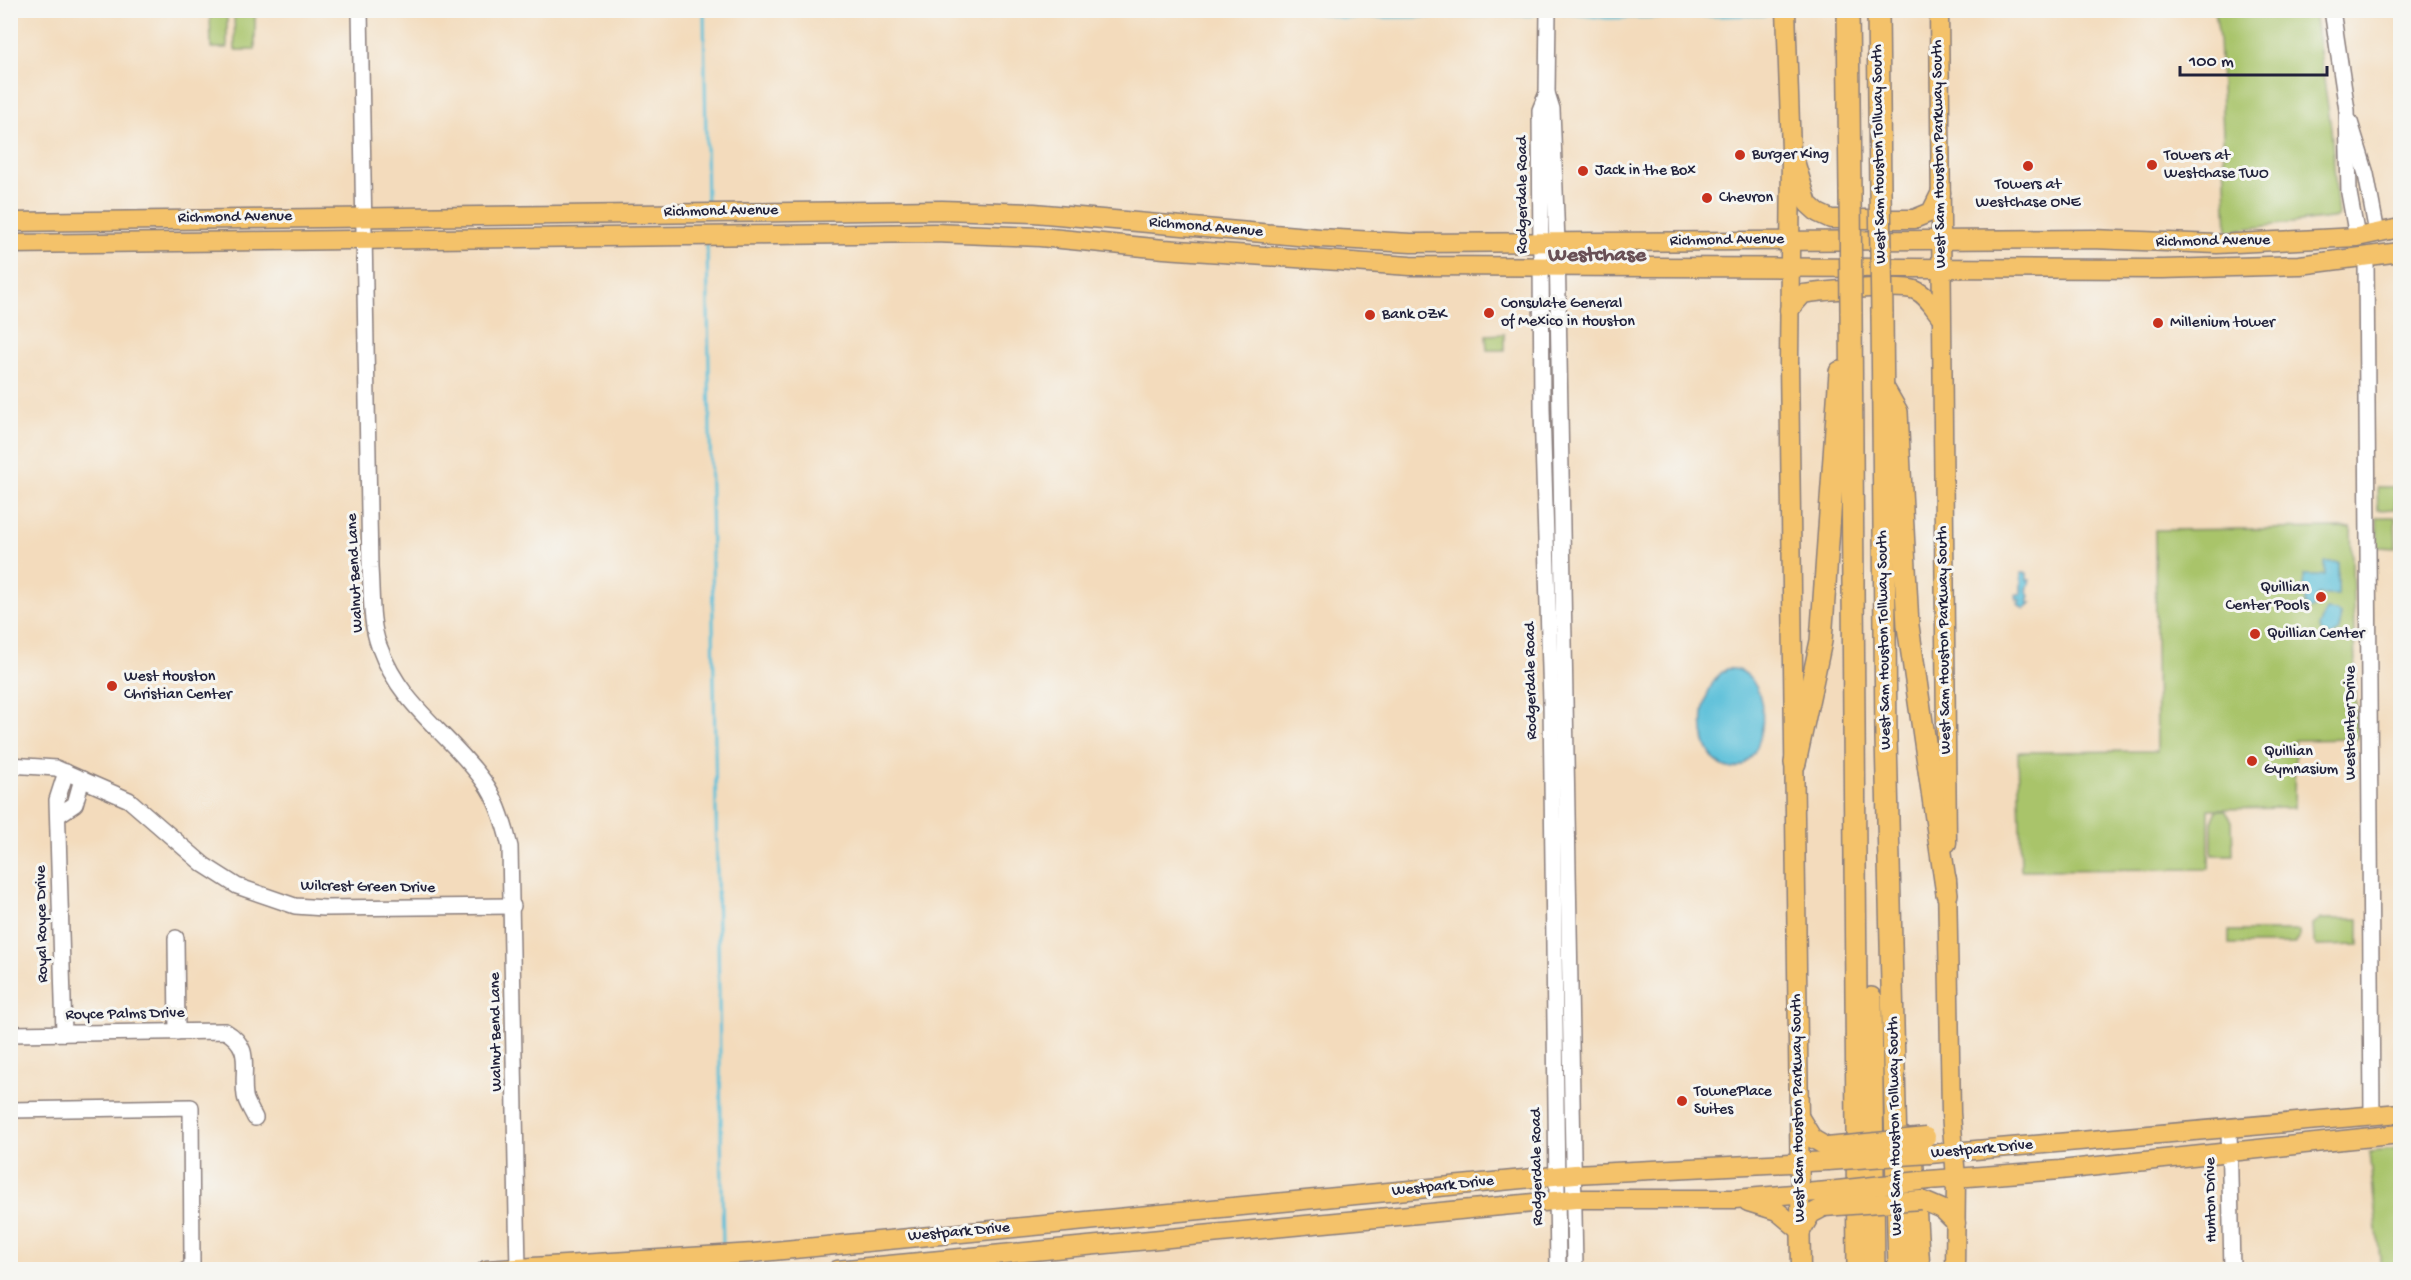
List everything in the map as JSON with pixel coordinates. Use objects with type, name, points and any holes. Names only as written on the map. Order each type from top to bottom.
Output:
[{"type":"highway","name":"West Sam Houston Tollway South","points":[[1848,10],[1850,192],[1848,312],[1858,1269]]},
{"type":"highway","points":[[1878,21],[1888,10]]},
{"type":"highway","name":"West Sam Houston Tollway South","points":[[1878,21],[1886,738],[1899,1269]]},
{"type":"highway","points":[[1795,763],[1821,641],[1836,405],[1848,312]]},
{"type":"highway","points":[[1882,387],[1897,412],[1908,626],[1947,894]]},
{"type":"highway","points":[[1854,735],[1866,772],[1874,1269]]},
{"type":"highway","points":[[1897,1129],[1912,1153],[1918,1269]]},
{"type":"main road","name":"West Sam Houston Parkway South","points":[[1786,10],[1791,151],[1789,310],[1801,1269]]},
{"type":"main road","name":"West Sam Houston Parkway South","points":[[1939,10],[1947,894],[1951,1113],[1956,1179],[1955,1269]]},
{"type":"main road","points":[[1791,151],[1808,204],[1818,213],[1831,219],[1914,219],[1931,212],[1941,192]]},
{"type":"main road","name":"Richmond Avenue","points":[[15,222],[942,210],[1110,219],[1262,233],[1411,243],[2092,239],[2217,244],[2357,237],[2400,228]]},
{"type":"main road","points":[[934,232],[942,210]]},
{"type":"main road","points":[[808,211],[809,235]]},
{"type":"main road","points":[[512,214],[512,239]]},
{"type":"main road","points":[[191,219],[191,243]]},
{"type":"main road","points":[[1108,244],[1110,219]]},
{"type":"main road","points":[[15,222],[16,244]]},
{"type":"main road","name":"Richmond Avenue","points":[[16,244],[934,232],[1040,237],[1410,266],[1789,268],[2272,266],[2366,258],[2400,252]]},
{"type":"main road","points":[[1260,256],[1262,233]]},
{"type":"main road","points":[[2272,266],[2294,254],[2352,248],[2377,233]]},
{"type":"main road","points":[[2019,267],[2047,257],[2071,257],[2092,239]]},
{"type":"main road","points":[[2366,258],[2370,247],[2378,242],[2400,239]]},
{"type":"main road","points":[[1410,266],[1411,243]]},
{"type":"main road","points":[[2080,267],[2100,257],[2124,256],[2151,243]]},
{"type":"main road","points":[[1789,310],[1803,294],[1913,289],[1924,296],[1941,317]]},
{"type":"main road","points":[[1928,1146],[1951,1113]]},
{"type":"main road","name":"Westpark Drive","points":[[486,1269],[753,1253],[1575,1174],[1799,1162],[1827,1154],[1928,1146],[1954,1152],[2229,1130],[2400,1113]]},
{"type":"main road","points":[[1799,1116],[1813,1140],[1827,1154]]},
{"type":"main road","points":[[2340,1140],[2349,1130],[2366,1125],[2372,1116],[2400,1129]]},
{"type":"main road","name":"Westpark Drive","points":[[837,1269],[1575,1199],[1735,1199],[1800,1193],[1826,1199],[1929,1180],[2400,1134]]},
{"type":"main road","points":[[1735,1199],[1777,1210],[1801,1231],[1811,1214],[1826,1199],[1921,1200],[1942,1209],[1956,1223]]},
{"type":"street","name":"Walnut Bend Lane","points":[[360,10],[370,568],[374,625],[379,645],[398,685],[427,722],[465,758],[487,785],[504,825],[510,847],[513,906],[518,1268]]},
{"type":"street","name":"Rodgerdale Road","points":[[1548,10],[1547,93],[1552,109],[1549,266],[1542,409],[1548,578],[1568,852],[1575,1269]]},
{"type":"street","points":[[2332,10],[2347,110],[2366,174],[2377,233]]},
{"type":"street","points":[[2347,110],[2346,168],[2357,237]]},
{"type":"street","name":"Westcenter Drive","points":[[2366,258],[2372,1116]]},
{"type":"street","name":"Rodgerdale Road","points":[[1549,266],[1560,414],[1564,577],[1552,852],[1558,1269]]},
{"type":"street","points":[[1542,409],[1560,414]]},
{"type":"street","points":[[1548,578],[1564,577]]},
{"type":"street","name":"Wilcrest Green Drive","points":[[10,765],[56,768],[129,800],[204,865],[237,886],[295,906],[324,908],[513,906]]},
{"type":"street","name":"Royal Royce Drive","points":[[64,1034],[60,814],[57,800],[66,772]]},
{"type":"street","points":[[60,814],[75,804],[82,779]]},
{"type":"street","points":[[1552,852],[1568,852]]},
{"type":"street","points":[[176,938],[177,1032]]},
{"type":"street","points":[[1553,990],[1570,990]]},
{"type":"street","name":"Royce Palms Drive","points":[[10,1034],[225,1031],[238,1039],[244,1051],[245,1098],[255,1118]]},
{"type":"street","points":[[10,1110],[191,1107],[192,1267],[186,1269]]},
{"type":"street","name":"Hunton Drive","points":[[2229,1130],[2232,1269]]},
{"type":"green space","points":[[234,11],[255,11],[255,50],[235,50]]},
{"type":"green space","points":[[2215,11],[2314,11],[2331,128],[2338,217],[2227,231],[2219,38]]},
{"type":"green space","points":[[210,13],[227,13],[227,48],[211,48]]},
{"type":"green space","points":[[1504,334],[1504,350],[1487,350],[1486,335]]},
{"type":"green space","points":[[2377,487],[2395,487],[2395,509],[2378,510]]},
{"type":"green space","points":[[2377,517],[2395,517],[2396,548],[2378,547]]},
{"type":"green space","name":"Quillian Center","points":[[2351,528],[2357,739],[2295,740],[2294,808],[2209,809],[2209,869],[2021,870],[2018,752],[2157,751],[2155,530]]},
{"type":"green space","points":[[2217,810],[2225,810],[2232,821],[2233,855],[2212,855],[2212,822]]},
{"type":"green space","points":[[2320,919],[2359,919],[2359,945],[2317,946],[2314,942],[2313,924]]},
{"type":"green space","points":[[2229,931],[2299,931],[2299,939],[2295,944],[2229,944]]},
{"type":"green space","points":[[2400,1149],[2400,1269],[2381,1269],[2369,1152]]},
{"type":"water","points":[[2325,562],[2338,562],[2338,595],[2318,595],[2318,605],[2310,609],[2305,605],[2304,575],[2325,575]]},
{"type":"water","points":[[2021,573],[2027,573],[2027,580],[2030,580],[2027,590],[2030,595],[2028,603],[2031,603],[2024,609],[2018,604],[2021,600],[2017,600],[2016,595],[2021,595]]},
{"type":"water","points":[[2327,610],[2336,611],[2340,615],[2340,630],[2332,637],[2322,633],[2319,626]]},
{"type":"water","points":[[1727,669],[1742,671],[1753,681],[1760,696],[1762,713],[1761,732],[1756,749],[1746,762],[1732,769],[1719,764],[1710,753],[1704,739],[1702,723],[1709,691],[1716,678]]},
{"type":"waterway","points":[[704,10],[707,207]]},
{"type":"waterway","points":[[1304,10],[1344,18],[1533,15]]},
{"type":"waterway","points":[[1564,13],[1606,18],[1766,15]]},
{"type":"waterway","points":[[2348,14],[2400,14]]},
{"type":"waterway","points":[[707,243],[723,1248]]},
{"type":"waterway","points":[[723,1260],[723,1270]]},
{"type":"place","name":"Burger King","points":[[1740,155]]},
{"type":"place","name":"Towers at Westchase TWO","points":[[2152,165]]},
{"type":"place","name":"Towers at Westchase ONE","points":[[2028,166]]},
{"type":"place","name":"Jack in the Box","points":[[1583,171]]},
{"type":"place","name":"Chevron","points":[[1707,198]]},
{"type":"place","name":"Consulate General of Mexico in Houston","points":[[1489,313]]},
{"type":"place","name":"Bank OZK","points":[[1370,315]]},
{"type":"place","name":"Millenium tower","points":[[2158,323]]},
{"type":"place","name":"Quillian Center Pools","points":[[2321,597]]},
{"type":"place","name":"Quillian Center","points":[[2255,634]]},
{"type":"place","name":"West Houston Christian Center","points":[[112,686]]},
{"type":"place","name":"Quillian Gymnasium","points":[[2252,761]]},
{"type":"place","name":"TownePlace Suites","points":[[1682,1101]]},
{"type":"district","name":"Westchase","points":[[1597,256]]}]
